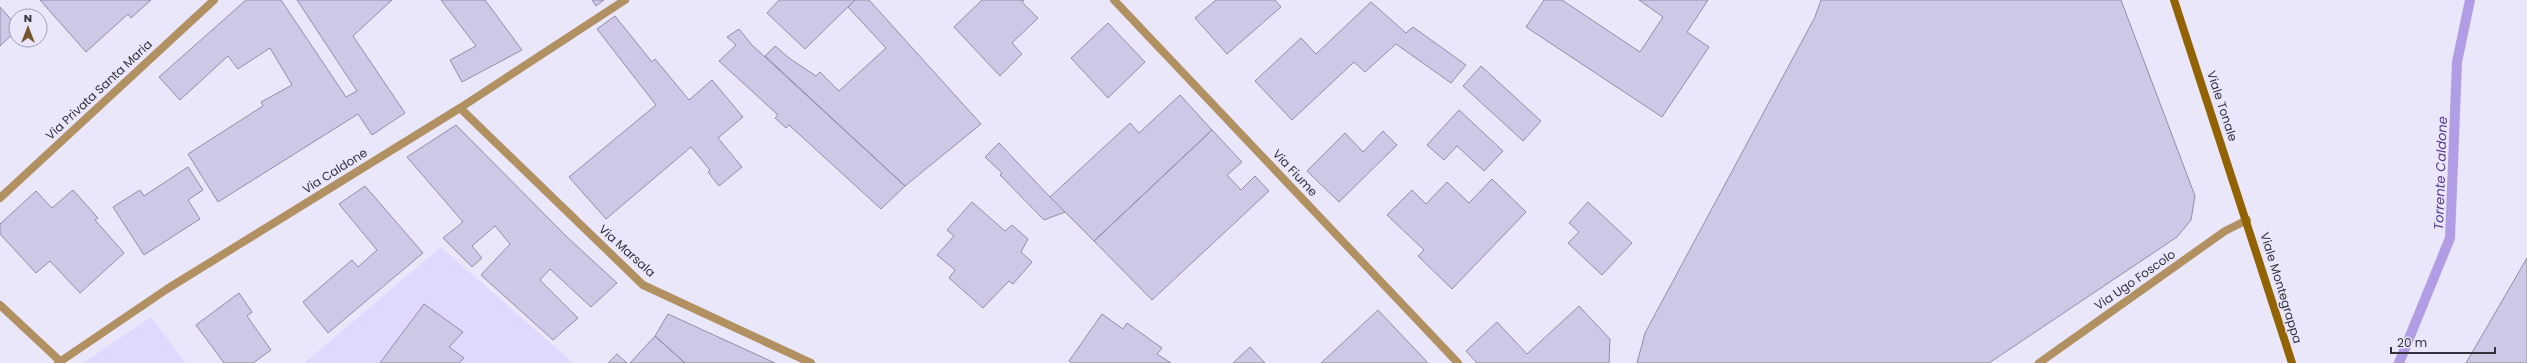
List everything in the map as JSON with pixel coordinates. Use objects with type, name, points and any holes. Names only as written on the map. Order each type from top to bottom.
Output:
[{"type":"main road","name":"Viale Tonale","points":[[2174,0],[2247,220]]},
{"type":"main road","name":"Viale Montegrappa","points":[[2247,220],[2292,363]]},
{"type":"street","name":"Via Privata Santa Maria","points":[[0,198],[214,0]]},
{"type":"street","name":"Via Caldone","points":[[60,362],[167,289],[460,108],[625,0]]},
{"type":"street","name":"Via Fiume","points":[[1114,0],[1458,363]]},
{"type":"street","name":"Via Marsala","points":[[460,108],[643,285],[812,363]]},
{"type":"street","name":"Via Ugo Foscolo","points":[[2039,363],[2225,231],[2247,220]]},
{"type":"street","points":[[0,305],[60,362]]},
{"type":"shaded area","points":[[441,247],[573,363],[304,363]]},
{"type":"shaded area","points":[[151,317],[186,363],[83,363]]},
{"type":"building","points":[[40,0],[151,0],[131,18],[128,14],[86,52]]},
{"type":"building","points":[[246,0],[281,0],[346,97],[357,91],[297,0],[392,0],[353,36],[405,113],[372,135],[358,114],[218,202],[188,154],[263,106],[261,102],[292,85],[270,48],[238,69],[228,56],[180,100],[159,77]]},
{"type":"building","points":[[441,0],[485,0],[522,50],[462,82],[450,60],[476,46]]},
{"type":"building","points":[[592,0],[604,0],[596,6]]},
{"type":"building","points":[[779,0],[855,0],[805,49],[767,13]]},
{"type":"building","points":[[855,0],[869,0],[981,124],[905,186],[765,56],[775,46],[789,58],[816,76],[820,72],[839,91],[886,48],[848,7]]},
{"type":"building","points":[[982,0],[1024,0],[1022,2],[1038,18],[1012,43],[1022,54],[1000,76],[954,27]]},
{"type":"building","points":[[1216,0],[1275,0],[1281,7],[1227,54],[1195,18]]},
{"type":"building","points":[[1544,0],[1562,0],[1640,52],[1663,17],[1639,0],[1708,0],[1687,32],[1709,47],[1662,117],[1526,27]]},
{"type":"building","points":[[1821,0],[2121,0],[2195,196],[2191,220],[2177,237],[1989,363],[1637,363],[1645,333],[1815,17]]},
{"type":"building","points":[[1371,2],[1406,33],[1413,27],[1466,65],[1451,83],[1396,44],[1365,72],[1354,62],[1292,120],[1255,81],[1301,38],[1316,54]]},
{"type":"building","points":[[0,7],[8,16],[8,38],[0,46]]},
{"type":"building","points":[[615,16],[652,62],[655,59],[689,100],[712,80],[743,117],[718,138],[742,167],[719,186],[708,172],[710,170],[691,147],[606,219],[569,177],[656,105],[597,29]]},
{"type":"building","points":[[1108,23],[1145,62],[1108,98],[1071,58]]},
{"type":"building","points":[[739,29],[752,45],[905,186],[881,209],[789,125],[786,128],[775,118],[778,115],[719,61],[736,45],[727,37]]},
{"type":"building","points":[[1481,66],[1541,121],[1523,141],[1463,86]]},
{"type":"building","points":[[1180,95],[1212,130],[1094,241],[1050,197],[1130,123],[1139,133]]},
{"type":"building","points":[[1459,110],[1503,151],[1484,171],[1457,146],[1444,160],[1427,145]]},
{"type":"building","points":[[456,125],[567,237],[617,283],[591,307],[550,269],[540,280],[578,318],[553,340],[481,275],[510,244],[495,226],[472,246],[482,258],[472,267],[443,238],[463,222],[407,157]]},
{"type":"building","points":[[1212,130],[1242,162],[1227,175],[1241,190],[1255,176],[1269,191],[1152,300],[1094,241]]},
{"type":"building","points":[[1383,131],[1397,145],[1339,202],[1307,171],[1345,133],[1363,152]]},
{"type":"building","points":[[999,143],[1065,212],[1044,220],[1000,175],[1002,173],[985,157]]},
{"type":"building","points":[[188,167],[203,190],[188,200],[200,219],[144,255],[113,207],[140,190],[144,196]]},
{"type":"building","points":[[1492,179],[1526,212],[1452,289],[1418,256],[1424,250],[1387,215],[1412,190],[1426,204],[1447,182],[1469,203]]},
{"type":"building","points":[[365,186],[423,253],[328,333],[303,302],[352,260],[358,267],[377,250],[339,204]]},
{"type":"building","points":[[73,190],[98,218],[95,220],[124,253],[80,293],[50,261],[36,273],[0,234],[0,224],[36,191],[52,208]]},
{"type":"building","points":[[972,202],[1005,231],[1012,225],[1028,239],[1021,252],[1032,262],[1013,284],[1009,281],[983,308],[949,278],[955,270],[937,255],[954,236],[947,230]]},
{"type":"building","points":[[1588,202],[1632,243],[1602,275],[1568,243],[1579,232],[1569,223]]},
{"type":"building","points":[[2527,258],[2527,363],[2466,363]]},
{"type":"building","points":[[239,293],[252,312],[247,316],[271,350],[253,363],[224,363],[196,325]]},
{"type":"building","points":[[424,304],[463,332],[449,347],[464,358],[459,363],[380,363]]},
{"type":"building","points":[[1579,306],[1610,339],[1609,363],[1477,363],[1466,351],[1497,322],[1527,354]]},
{"type":"building","points":[[1378,310],[1428,363],[1321,363]]},
{"type":"building","points":[[668,314],[775,363],[685,363],[655,336]]},
{"type":"building","points":[[1102,314],[1123,329],[1127,323],[1162,348],[1157,354],[1171,363],[1071,363],[1069,361]]},
{"type":"building","points":[[655,336],[684,362],[630,363]]},
{"type":"building","points":[[1250,347],[1265,363],[1233,363]]},
{"type":"building","points":[[617,354],[627,363],[608,363]]},
{"type":"waterway","name":"Torrente Caldone","points":[[2399,363],[2450,238],[2457,62],[2470,0]]}]
